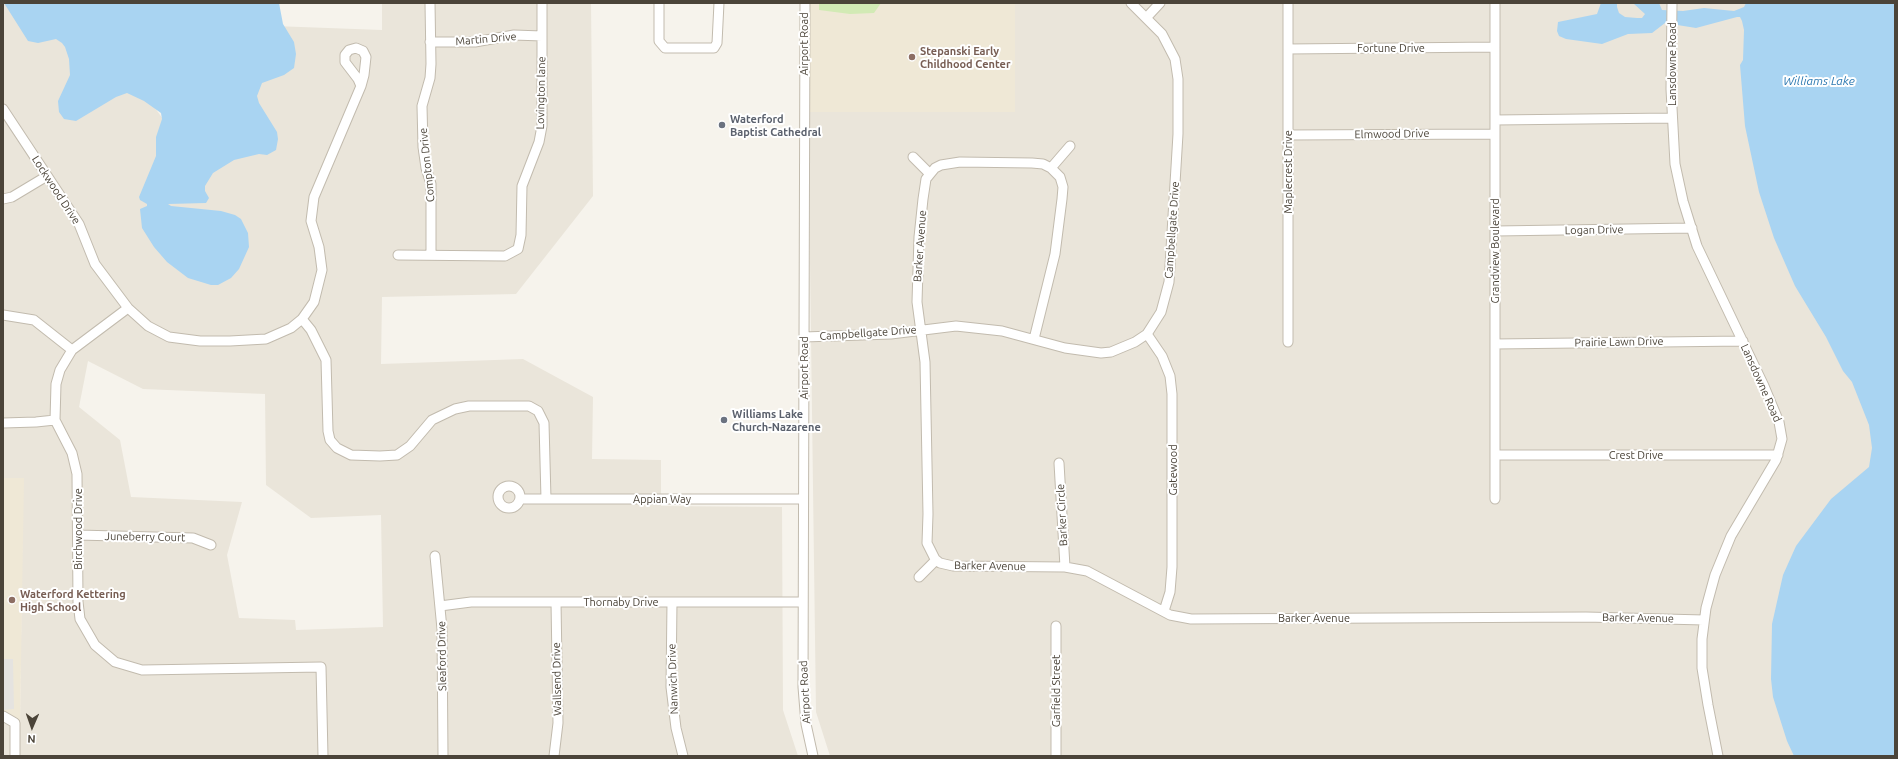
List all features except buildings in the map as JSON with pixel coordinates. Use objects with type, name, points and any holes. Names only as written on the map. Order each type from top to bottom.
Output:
[{"type":"street","name":"Compton Drive","points":[[430,3],[430,78],[422,106],[422,112],[423,147],[426,168],[431,184],[431,255]]},
{"type":"street","name":"Lovington lane","points":[[398,255],[505,256],[518,249],[521,235],[522,186],[539,142],[542,126],[542,3]]},
{"type":"street","points":[[659,3],[659,41],[665,48],[714,48],[717,43],[718,3]]},
{"type":"street","name":"Airport Road","points":[[805,3],[802,602],[804,711],[813,756]]},
{"type":"street","name":"Campbellgate Drive","points":[[804,337],[884,334],[956,326],[981,327],[1034,339],[1065,348],[1101,353],[1111,352],[1135,342],[1147,334],[1161,312],[1169,282],[1179,101],[1178,79],[1174,59],[1162,34],[1147,17],[1131,3]]},
{"type":"street","points":[[1147,17],[1160,3]]},
{"type":"street","name":"Maplecrest Drive","points":[[1288,3],[1288,342]]},
{"type":"street","name":"Grandview Boulevard","points":[[1494,499],[1496,231],[1495,3]]},
{"type":"street","name":"Lansdowne Road","points":[[1672,6],[1672,118],[1676,164],[1683,201],[1697,246],[1743,341],[1779,422],[1782,438],[1778,455],[1732,536],[1715,575],[1706,608],[1702,640],[1702,668],[1718,756]]},
{"type":"street","name":"Martin Drive","points":[[430,42],[475,42],[514,35],[542,36]]},
{"type":"street","name":"Fortune Drive","points":[[1288,49],[1495,47]]},
{"type":"street","name":"Lockwood Drive","points":[[3,109],[79,224],[95,264],[128,308],[148,326],[170,337],[200,342],[266,339],[291,328],[302,319],[314,302],[322,270],[319,247],[311,221],[314,197],[361,86]]},
{"type":"street","points":[[1495,120],[1672,118]]},
{"type":"street","name":"Elmwood Drive","points":[[1288,135],[1495,134]]},
{"type":"street","points":[[1051,168],[1070,146]]},
{"type":"street","points":[[913,157],[930,174],[935,168],[941,165],[960,162],[1032,163],[1043,164],[1051,168],[1060,177],[1063,187],[1055,254],[1034,339]]},
{"type":"street","name":"Barker Avenue","points":[[930,174],[926,179],[919,237],[917,302],[925,362],[927,543],[936,560],[940,563],[953,566],[1065,567],[1087,570],[1170,615],[1191,619],[1523,617],[1704,620]]},
{"type":"street","points":[[3,199],[12,197],[47,176]]},
{"type":"street","name":"Logan Drive","points":[[1496,231],[1692,228]]},
{"type":"street","name":"Birchwood Drive","points":[[128,308],[72,350],[60,370],[56,384],[55,420],[72,453],[77,474],[78,602],[80,619],[95,645],[114,662],[142,670],[321,667],[322,756]]},
{"type":"street","points":[[3,315],[34,320],[72,350]]},
{"type":"street","points":[[302,319],[311,330],[326,360],[328,431],[330,440],[337,448],[351,456],[380,456],[397,454],[410,446],[432,420],[455,409],[468,406],[529,406],[538,411],[544,423],[546,499]]},
{"type":"street","name":"Gatewood","points":[[1147,334],[1162,356],[1170,376],[1172,394],[1172,568],[1170,592],[1164,611]]},
{"type":"street","name":"Prairie Lawn Drive","points":[[1495,344],[1743,341]]},
{"type":"street","points":[[3,423],[55,420]]},
{"type":"street","name":"Crest Drive","points":[[1495,455],[1778,455]]},
{"type":"street","name":"Barker Circle","points":[[1059,463],[1065,567]]},
{"type":"street","name":"Appian Way","points":[[520,499],[803,499]]},
{"type":"street","name":"Juneberry Court","points":[[78,535],[193,538],[211,545]]},
{"type":"street","name":"Sleaford Drive","points":[[435,556],[442,629],[443,756]]},
{"type":"street","points":[[919,577],[936,560]]},
{"type":"street","name":"Thornaby Drive","points":[[440,606],[471,602],[802,602]]},
{"type":"street","name":"Wallsend Drive","points":[[554,756],[558,723],[556,602]]},
{"type":"street","name":"Nanwich Drive","points":[[672,602],[672,687],[676,728],[683,756]]},
{"type":"street","name":"Garfield Street","points":[[1056,626],[1056,756]]},
{"type":"street","points":[[3,716],[15,723],[15,756]]},
{"type":"shaded area","points":[[3,3],[78,3],[193,160],[247,25],[382,30],[382,3],[591,3],[593,196],[516,294],[382,297],[381,364],[523,359],[593,397],[592,459],[661,460],[661,506],[782,507],[783,710],[798,756],[3,756],[3,723],[20,723],[23,478],[3,478]],"holes":[[[88,361],[143,389],[265,394],[266,485],[311,518],[381,515],[383,627],[296,630],[295,620],[239,618],[227,555],[242,502],[131,497],[120,440],[79,407]]]},
{"type":"shaded area","name":"Stepanski Early Childhood Center","points":[[810,3],[1015,3],[1015,112],[808,112]]},
{"type":"shaded area","points":[[1015,3],[1862,3],[1895,170],[1895,756],[830,756],[816,712],[808,112],[1015,112]]},
{"type":"shaded area","name":"Waterford Kettering High School","points":[[3,478],[24,478],[20,723],[3,723]]},
{"type":"shaded area","points":[[3,659],[13,659],[14,709],[3,710]]},
{"type":"green space","points":[[819,3],[881,3],[874,13],[850,14],[819,10]]},
{"type":"water","points":[[4,3],[279,3],[283,24],[294,42],[296,54],[294,68],[284,75],[262,83],[257,96],[259,103],[277,132],[278,139],[276,150],[267,155],[259,154],[234,160],[213,173],[205,186],[205,191],[209,198],[206,203],[168,204],[171,206],[221,211],[235,215],[241,219],[248,233],[249,247],[239,269],[231,278],[218,285],[211,285],[188,278],[167,262],[154,247],[142,228],[140,209],[147,206],[147,204],[140,200],[139,197],[156,156],[156,137],[162,119],[161,113],[144,101],[127,93],[116,97],[76,121],[64,119],[59,112],[58,101],[70,75],[69,59],[65,47],[56,39],[38,43],[28,41]]},
{"type":"water","name":"Williams Lake","points":[[1601,3],[1617,3],[1619,13],[1625,17],[1642,18],[1645,14],[1633,3],[1659,3],[1662,10],[1683,11],[1704,8],[1734,11],[1744,7],[1746,3],[1895,3],[1895,756],[1794,756],[1787,741],[1773,697],[1771,679],[1772,624],[1783,575],[1796,546],[1831,499],[1869,467],[1872,448],[1869,425],[1852,382],[1843,371],[1826,337],[1795,286],[1774,238],[1759,192],[1745,126],[1740,65],[1743,60],[1744,30],[1742,21],[1740,17],[1737,17],[1696,28],[1665,23],[1652,33],[1628,34],[1602,44],[1566,39],[1559,36],[1557,31],[1558,22],[1597,14]]},
{"type":"place","name":"Stepanski Early Childhood Center","points":[[912,57]]},
{"type":"place","name":"Waterford Baptist Cathedral","points":[[722,125]]},
{"type":"place","name":"Williams Lake Church-Nazarene","points":[[724,420]]},
{"type":"place","name":"Waterford Kettering High School","points":[[12,600]]}]
